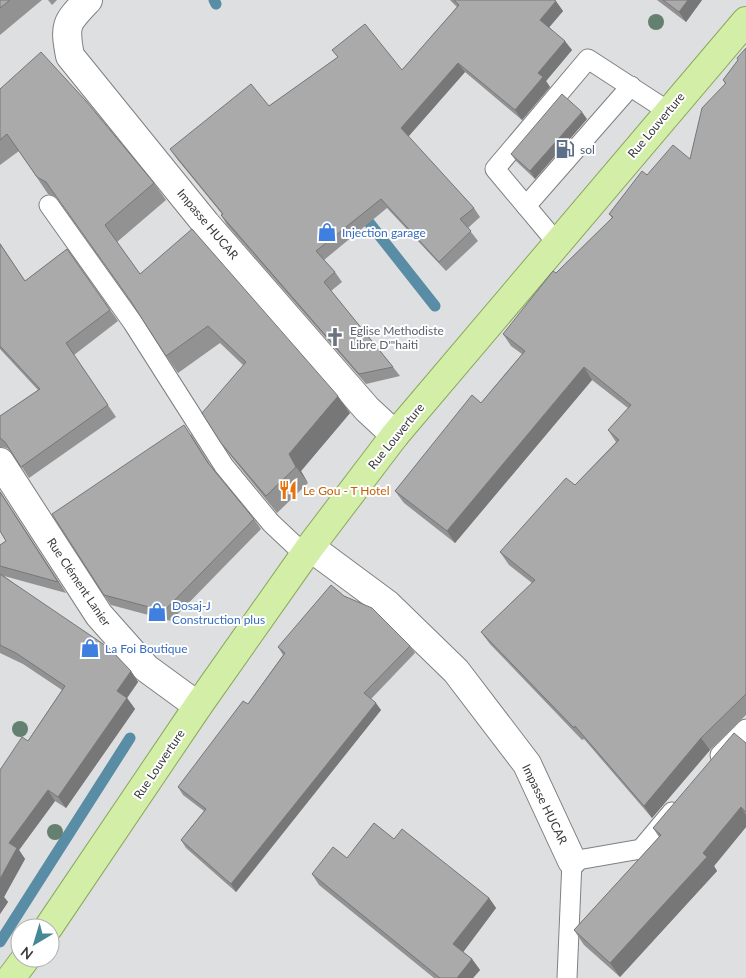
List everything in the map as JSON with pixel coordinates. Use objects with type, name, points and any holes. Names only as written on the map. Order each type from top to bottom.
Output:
[{"type":"main road","name":"Rue Louverture","points":[[55,918],[198,706],[308,551],[395,435],[746,21]]},
{"type":"street","name":"Impasse HUCAR","points":[[88,0],[73,15],[65,31],[70,56],[206,224],[367,409],[395,435]]},
{"type":"street","name":"Rue Clément Lanier","points":[[0,462],[99,615],[146,668],[198,706]]},
{"type":"street","name":"Impasse HUCAR","points":[[308,551],[388,604],[456,671],[527,764],[572,861]]},
{"type":"lane","points":[[557,243],[495,169],[588,59],[668,111]]},
{"type":"lane","points":[[526,206],[631,86]]},
{"type":"lane","points":[[49,205],[133,323],[224,466],[271,523],[308,551]]},
{"type":"lane","points":[[712,765],[746,730]]},
{"type":"lane","points":[[568,978],[572,861],[642,849],[686,796]]},
{"type":"building","points":[[0,0],[10,0],[0,8]]},
{"type":"building","points":[[454,0],[554,0],[556,1],[540,20],[565,41],[538,73],[543,77],[515,110],[458,63],[401,128],[474,208],[460,219],[471,231],[439,262],[381,199],[316,251],[335,272],[324,282],[393,367],[359,374],[221,215],[223,214],[170,149],[251,84],[269,106],[338,57],[332,50],[365,24],[402,70],[459,5]]},
{"type":"building","points":[[663,0],[688,0],[679,12]]},
{"type":"building","points":[[746,48],[746,694],[701,738],[644,806],[575,726],[574,728],[481,632],[535,580],[500,552],[566,478],[575,485],[619,440],[608,430],[631,405],[584,367],[447,531],[395,491],[472,395],[481,403],[525,351],[503,334],[553,271],[556,273],[613,217],[609,214],[642,171],[647,175],[673,145],[690,159],[702,108],[726,83],[723,80]]},
{"type":"building","points":[[41,52],[86,101],[154,183],[105,225],[140,274],[192,229],[338,396],[289,454],[296,467],[266,496],[221,443],[202,413],[246,362],[208,326],[166,356],[130,300],[46,182],[37,177],[7,134],[0,140],[0,89]]},
{"type":"building","points":[[562,94],[582,112],[530,171],[511,154]]},
{"type":"building","points":[[0,244],[25,281],[67,249],[110,310],[66,343],[108,405],[21,467],[5,442],[0,438],[0,416],[40,389],[0,346]]},
{"type":"building","points":[[184,425],[208,463],[254,519],[164,611],[104,595],[52,514]]},
{"type":"building","points":[[0,492],[58,582],[0,566],[0,545],[6,541],[0,531]]},
{"type":"building","points":[[0,574],[109,648],[131,671],[117,691],[127,698],[58,797],[48,790],[9,843],[17,848],[0,879],[0,770],[22,737],[28,741],[65,686],[16,653],[0,645]]},
{"type":"building","points":[[331,585],[344,596],[372,608],[410,646],[364,693],[376,703],[231,884],[181,840],[206,809],[178,787],[243,701],[248,704],[285,653],[278,647]]},
{"type":"building","points":[[734,733],[746,743],[746,812],[741,807],[703,853],[707,857],[610,963],[574,930],[661,835],[653,828]]},
{"type":"building","points":[[374,823],[394,839],[402,829],[489,898],[453,944],[472,959],[457,978],[440,978],[312,874],[333,847],[347,858]]},
{"type":"waterway","points":[[214,0],[216,4]]},
{"type":"waterway","points":[[360,211],[435,306]]},
{"type":"waterway","points":[[0,942],[130,738]]},
{"type":"place","name":"sol","points":[[565,149]]},
{"type":"place","name":"Injection garage","points":[[327,232]]},
{"type":"place","name":"Eglise Methodiste Libre D'\"haiti","points":[[335,337]]},
{"type":"place","name":"Le Gou - T Hotel","points":[[288,490]]},
{"type":"place","name":"Dosaj-J Construction plus","points":[[157,612]]},
{"type":"place","name":"La Foi Boutique","points":[[90,648]]}]
